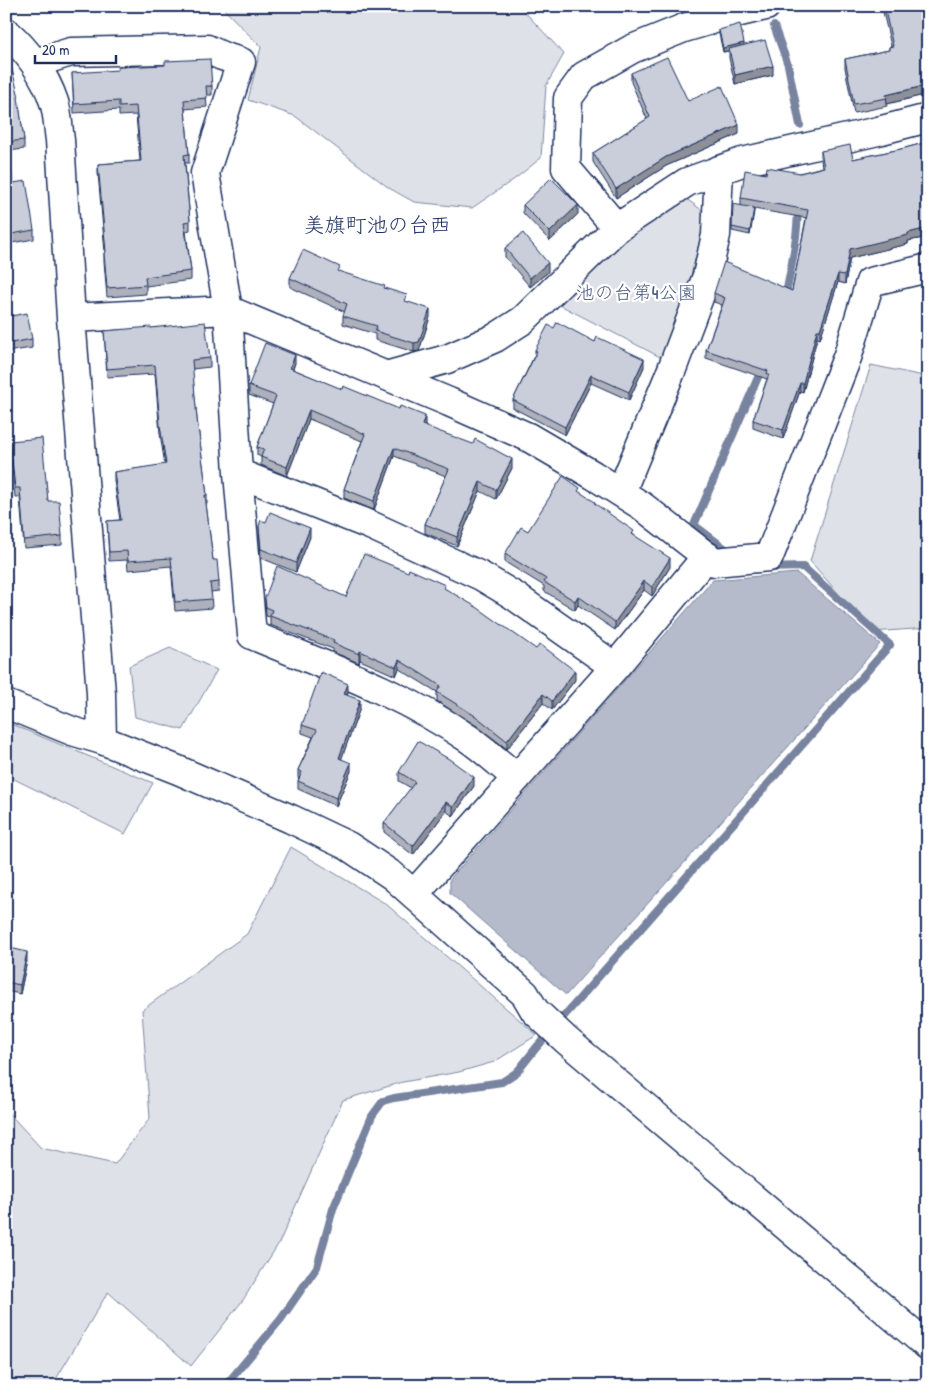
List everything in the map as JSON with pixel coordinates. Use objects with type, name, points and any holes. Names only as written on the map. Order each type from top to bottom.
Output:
[{"type":"street","points":[[617,228],[566,168],[568,98],[584,76],[632,49],[684,28],[766,6]]},
{"type":"street","points":[[6,32],[35,63],[57,114],[101,693],[102,740]]},
{"type":"street","points":[[35,63],[71,52],[208,48],[222,56],[241,62],[205,173],[228,310],[238,473],[252,635],[368,683],[425,711],[471,740],[517,778]]},
{"type":"street","points":[[386,376],[447,359],[494,338],[523,320],[617,228],[687,182],[742,162],[928,118]]},
{"type":"street","points":[[621,492],[672,370],[707,276],[716,235],[719,170]]},
{"type":"street","points":[[71,318],[228,310],[528,437],[642,506],[710,559],[768,557],[848,355],[870,282],[928,268]]},
{"type":"street","points":[[238,473],[370,525],[481,576],[513,595],[614,667]]},
{"type":"street","points":[[414,894],[710,559]]},
{"type":"street","points":[[6,704],[72,731],[102,740],[178,770],[291,819],[348,846],[386,871],[525,994],[535,1010],[566,1040],[928,1346]]},
{"type":"green space","points":[[221,6],[524,6],[523,10],[564,54],[546,86],[541,158],[516,178],[472,208],[414,202],[389,188],[295,116],[248,100],[261,47]]},
{"type":"green space","name":"池の台第4公園","points":[[685,198],[706,213],[689,283],[662,358],[558,304],[632,232]]},
{"type":"green space","points":[[871,365],[928,377],[928,628],[872,632],[810,561]]},
{"type":"green space","points":[[170,648],[217,670],[183,730],[135,717],[129,666]]},
{"type":"green space","points":[[6,722],[153,783],[125,834],[6,775]]},
{"type":"green space","points":[[291,847],[386,904],[537,1035],[494,1062],[459,1072],[403,1082],[343,1100],[279,1243],[243,1300],[191,1366],[108,1292],[52,1386],[6,1386],[6,1110],[41,1148],[115,1164],[150,1118],[142,1010],[247,934]]},
{"type":"water","points":[[797,573],[880,644],[566,995],[450,893],[450,879],[713,580]]},
{"type":"building","points":[[884,6],[928,6],[928,85],[886,95],[887,98],[854,104],[845,59],[889,50],[889,47],[893,46]]},
{"type":"building","points":[[740,24],[744,43],[723,48],[719,30]]},
{"type":"building","points":[[765,40],[773,66],[735,75],[729,49]]},
{"type":"building","points":[[667,57],[688,101],[722,86],[739,125],[666,157],[616,189],[593,153],[650,117],[631,73]]},
{"type":"building","points":[[210,59],[212,86],[206,86],[207,98],[184,100],[189,154],[184,155],[190,221],[184,222],[191,271],[145,277],[146,285],[107,288],[104,253],[106,252],[98,164],[141,161],[136,106],[119,107],[119,101],[74,104],[72,73],[118,70],[118,67],[165,65],[165,61]]},
{"type":"building","points":[[11,66],[19,97],[24,140],[7,142],[13,183],[26,181],[34,230],[6,235],[6,67]]},
{"type":"building","points":[[928,142],[928,228],[908,233],[908,235],[850,249],[845,275],[838,274],[820,330],[817,330],[803,383],[800,383],[783,430],[753,420],[769,374],[767,374],[768,371],[706,350],[725,298],[714,293],[724,262],[792,291],[808,210],[741,198],[745,170],[766,174],[767,167],[800,173],[824,167],[821,151],[850,145],[853,159]]},
{"type":"building","points":[[551,178],[578,205],[550,232],[523,205]]},
{"type":"building","points":[[733,204],[754,208],[750,231],[732,227]]},
{"type":"building","points":[[523,233],[548,263],[530,278],[505,248]]},
{"type":"building","points":[[303,250],[340,267],[338,271],[407,295],[405,301],[430,309],[419,342],[414,343],[375,331],[377,326],[343,316],[347,304],[290,278]]},
{"type":"building","points":[[27,313],[32,339],[6,344],[6,317]]},
{"type":"building","points":[[205,322],[210,358],[192,360],[197,419],[207,495],[205,495],[213,560],[217,560],[219,582],[210,583],[212,599],[175,602],[171,558],[128,561],[127,551],[109,552],[107,521],[121,520],[114,472],[166,464],[160,425],[155,365],[107,369],[104,331]]},
{"type":"building","points":[[557,322],[595,342],[597,337],[644,359],[629,392],[591,375],[565,427],[513,400],[548,325],[554,328]]},
{"type":"building","points":[[265,343],[295,355],[290,368],[342,389],[343,386],[399,409],[400,406],[425,416],[422,425],[473,444],[475,439],[512,459],[496,490],[480,482],[457,537],[425,524],[449,469],[394,448],[374,501],[344,489],[365,434],[309,410],[287,467],[261,457],[264,449],[257,447],[276,396],[249,385]]},
{"type":"building","points":[[42,438],[48,501],[59,501],[62,536],[24,540],[20,488],[15,488],[10,441]]},
{"type":"building","points":[[563,476],[580,488],[578,491],[634,531],[632,534],[670,558],[652,587],[644,581],[615,622],[578,596],[575,601],[544,582],[546,579],[505,554],[521,527],[528,531]]},
{"type":"building","points":[[270,512],[310,528],[296,563],[261,549],[259,526],[261,520],[266,522]]},
{"type":"building","points":[[364,554],[408,572],[409,569],[445,585],[444,588],[478,608],[536,649],[540,644],[575,671],[552,701],[543,694],[507,741],[477,717],[437,692],[441,686],[399,660],[396,667],[360,651],[359,654],[333,643],[334,640],[270,616],[272,610],[266,607],[265,598],[277,566],[346,597]]},
{"type":"building","points":[[321,672],[348,684],[344,694],[360,700],[339,758],[351,763],[336,798],[298,781],[302,772],[298,770],[317,730],[302,725]]},
{"type":"building","points":[[418,741],[449,759],[474,777],[453,807],[446,802],[413,846],[384,823],[415,782],[399,772]]},
{"type":"building","points":[[6,947],[27,952],[20,985],[6,982]]},
{"type":"waterway","points":[[774,26],[788,65],[800,125]]},
{"type":"waterway","points":[[785,299],[792,264],[798,206]]},
{"type":"waterway","points":[[731,553],[694,525],[762,368]]},
{"type":"waterway","points":[[225,1386],[281,1319],[317,1267],[333,1209],[372,1116],[383,1101],[502,1082],[517,1072],[890,645],[803,567],[767,568]]},
{"type":"district","name":"美旗町池の台西","points":[[377,224]]}]
